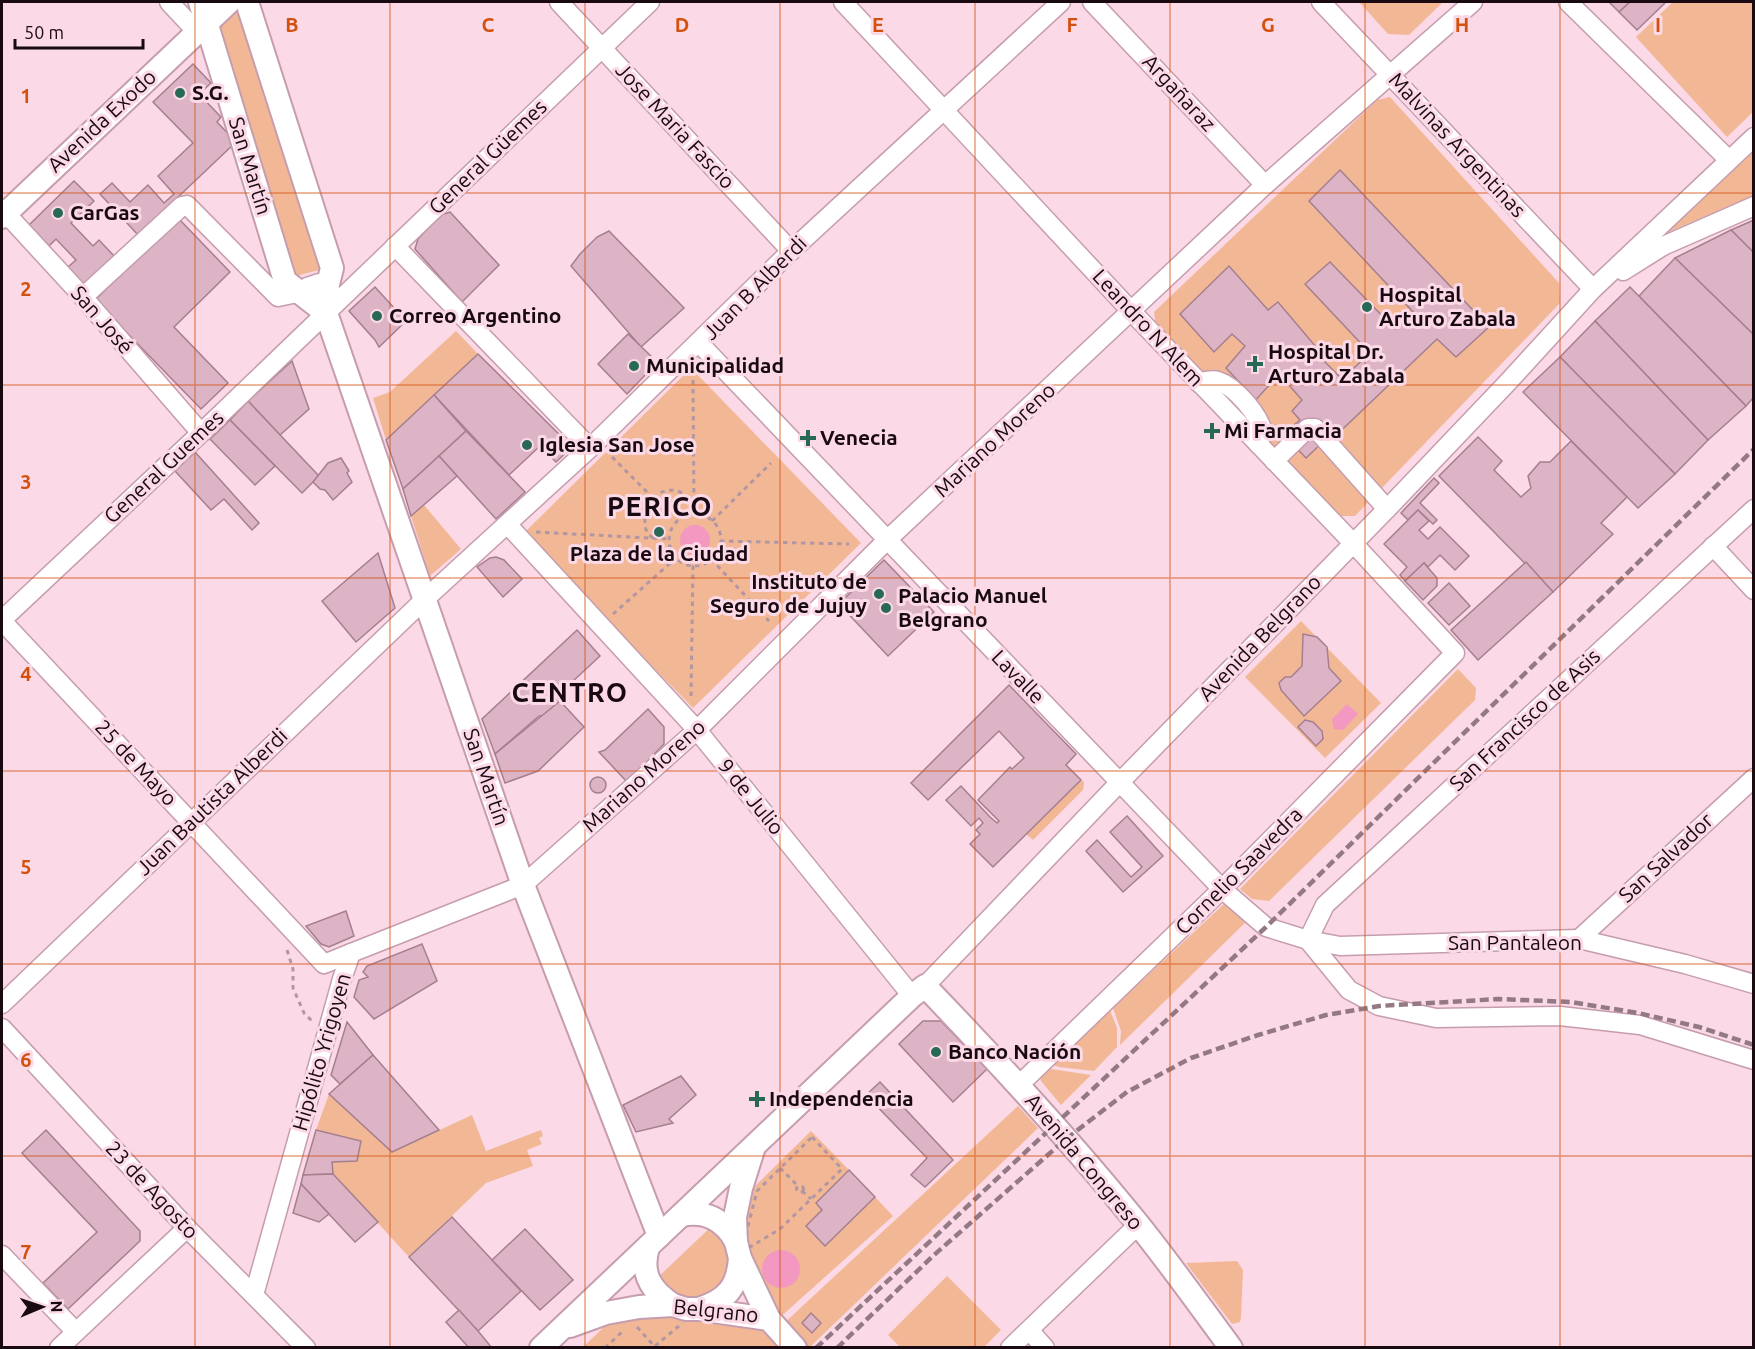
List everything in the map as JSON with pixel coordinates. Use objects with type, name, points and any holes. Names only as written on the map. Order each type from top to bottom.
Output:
[{"type":"main road","name":"San Martín","points":[[200,2],[202,28],[285,281],[326,313]]},
{"type":"main road","name":"Avenida Exodo","points":[[3,213],[229,2]]},
{"type":"main road","name":"San Martín","points":[[247,2],[332,268],[328,284],[326,313],[523,885],[653,1242]]},
{"type":"main road","name":"Avenida Congreso","points":[[919,991],[1019,1085],[1138,1224],[1231,1347]]},
{"type":"main road","name":"Belgrano","points":[[541,1347],[919,991]]},
{"type":"main road","name":"Belgrano","points":[[560,1330],[606,1313],[639,1307],[769,1319],[738,1250],[735,1217],[741,1188],[755,1146]]},
{"type":"main road","points":[[653,1242],[645,1264],[647,1277],[656,1294],[686,1311],[713,1305],[724,1297],[734,1286],[739,1273],[738,1250],[728,1229],[708,1216],[692,1213],[682,1215]]},
{"type":"main road","points":[[769,1319],[795,1347]]},
{"type":"street","points":[[169,2],[202,28]]},
{"type":"street","name":"Jose Maria Fascio","points":[[559,2],[791,251]]},
{"type":"street","name":"General Güemes","points":[[326,313],[650,2]]},
{"type":"street","name":"Leandro N Alem","points":[[843,2],[1455,653]]},
{"type":"street","name":"Juan B Alberdi","points":[[424,600],[590,448],[791,251],[1061,2]]},
{"type":"street","name":"Argañaraz","points":[[1092,2],[1265,185]]},
{"type":"street","name":"Malvinas Argentinas","points":[[1321,2],[1593,289]]},
{"type":"street","name":"Mariano Moreno","points":[[523,885],[697,730],[887,540],[1265,185],[1473,2]]},
{"type":"street","points":[[1568,2],[1728,159]]},
{"type":"street","points":[[1593,289],[1728,159],[1754,137]]},
{"type":"street","points":[[83,297],[182,206],[187,205],[278,297],[302,292],[307,287],[328,284]]},
{"type":"street","points":[[1593,289],[1664,246],[1754,206]]},
{"type":"street","name":"San José","points":[[3,213],[83,297],[201,433]]},
{"type":"street","points":[[394,246],[590,448]]},
{"type":"street","name":"Avenida Belgrano","points":[[919,991],[1387,509],[1593,289]]},
{"type":"street","name":"General Guemes","points":[[2,621],[326,313]]},
{"type":"street","name":"Lavalle","points":[[699,343],[1119,783],[1222,889],[1266,927]]},
{"type":"street","points":[[1274,460],[1308,428],[1315,428],[1387,509]]},
{"type":"street","name":"San Francisco de Asis","points":[[1308,940],[1325,904],[1754,509]]},
{"type":"street","name":"9 de Julio","points":[[508,525],[697,730],[919,991]]},
{"type":"street","points":[[1713,546],[1754,590]]},
{"type":"street","name":"Juan Bautista Alberdi","points":[[2,1004],[424,600]]},
{"type":"street","name":"25 de Mayo","points":[[2,621],[324,964],[342,979]]},
{"type":"street","name":"Cornelio Saavedra","points":[[1019,1085],[1222,889],[1455,653]]},
{"type":"street","name":"San Salvador","points":[[1580,939],[1754,777]]},
{"type":"street","name":"Hipólito Yrigoyen","points":[[254,1295],[351,953],[523,885]]},
{"type":"street","name":"San Pantaleon","points":[[1266,927],[1308,940],[1340,946],[1580,939],[1685,964],[1754,984]]},
{"type":"street","points":[[1308,940],[1349,990],[1379,1006],[1436,1018],[1560,1016],[1640,1025],[1754,1060]]},
{"type":"street","points":[[324,964],[351,953]]},
{"type":"street","name":"23 de Agosto","points":[[2,1028],[187,1228],[306,1347]]},
{"type":"street","points":[[1010,1347],[1138,1224]]},
{"type":"street","points":[[59,1347],[187,1228]]},
{"type":"street","points":[[2,1255],[76,1332]]},
{"type":"street","points":[[1029,1330],[1045,1347]]},
{"type":"path","points":[[693,380],[694,514]]},
{"type":"path","points":[[612,457],[652,497]]},
{"type":"path","points":[[712,520],[771,463]]},
{"type":"path","points":[[655,539],[648,535],[644,519],[645,510],[652,497],[662,491],[680,492],[688,496],[694,507]]},
{"type":"path","points":[[694,514],[712,520],[718,528],[720,541],[718,552],[711,559],[698,565],[676,558],[669,539],[673,526],[687,515],[694,514]]},
{"type":"path","points":[[535,532],[669,539]]},
{"type":"path","points":[[720,541],[849,544]]},
{"type":"path","points":[[613,614],[676,558]]},
{"type":"path","points":[[711,559],[769,621]]},
{"type":"path","points":[[691,696],[693,565]]},
{"type":"path","points":[[285,943],[293,969],[293,988],[304,1013],[318,1028]]},
{"type":"path","points":[[812,1137],[842,1169],[780,1229],[750,1247],[744,1242],[757,1191],[780,1168],[812,1137]]},
{"type":"path","points":[[780,1168],[798,1186],[797,1190],[802,1191],[810,1199]]},
{"type":"path","points":[[632,1322],[656,1347],[686,1311]]},
{"type":"path","points":[[605,1347],[626,1328]]},
{"type":"shaded area","points":[[1359,2],[1443,2],[1409,35],[1388,34]]},
{"type":"shaded area","points":[[1673,2],[1753,2],[1753,112],[1727,137],[1636,37]]},
{"type":"shaded area","points":[[243,4],[323,269],[292,277],[213,28]]},
{"type":"shaded area","points":[[1390,97],[1559,283],[1560,303],[1355,516],[1338,516],[1156,328],[1154,312],[1377,100]]},
{"type":"shaded area","points":[[1753,149],[1753,196],[1666,233]]},
{"type":"shaded area","points":[[456,331],[478,354],[386,440],[373,398],[390,392]]},
{"type":"shaded area","points":[[691,368],[861,543],[693,708],[523,534]]},
{"type":"shaded area","points":[[424,505],[461,549],[430,576],[411,516]]},
{"type":"shaded area","points":[[695,525],[706,529],[710,540],[706,551],[695,555],[684,551],[680,540],[684,529]]},
{"type":"shaded area","points":[[1301,621],[1381,703],[1325,758],[1245,677]]},
{"type":"shaded area","points":[[1458,669],[1476,688],[1475,700],[1269,901],[1252,899],[1240,889]]},
{"type":"shaded area","points":[[1347,704],[1358,714],[1343,730],[1334,729],[1332,719]]},
{"type":"shaded area","points":[[1081,780],[1084,782],[1083,790],[1033,840],[1026,834]]},
{"type":"shaded area","points":[[1225,903],[1252,916],[1120,1045],[1121,1031],[1113,1008]]},
{"type":"shaded area","points":[[1110,1010],[1117,1028],[1117,1047],[1094,1071],[1051,1064]]},
{"type":"shaded area","points":[[1046,1070],[1091,1075],[1061,1105],[1041,1081],[1040,1077]]},
{"type":"shaded area","points":[[329,1094],[392,1152],[472,1115],[486,1151],[541,1130],[543,1136],[539,1138],[542,1144],[527,1150],[533,1166],[486,1183],[409,1257],[333,1174],[332,1162],[357,1161],[361,1141],[316,1130]]},
{"type":"shaded area","points":[[1018,1106],[1038,1128],[810,1347],[800,1347],[781,1326]]},
{"type":"shaded area","points":[[811,1131],[849,1170],[816,1203],[822,1210],[806,1226],[824,1245],[875,1197],[893,1216],[777,1320],[741,1242],[748,1193]]},
{"type":"shaded area","points":[[715,1223],[734,1245],[727,1288],[688,1305],[653,1282]]},
{"type":"shaded area","points":[[781,1250],[795,1255],[800,1269],[795,1283],[781,1288],[767,1283],[762,1269],[767,1255]]},
{"type":"shaded area","points":[[1237,1261],[1243,1270],[1241,1317],[1240,1322],[1232,1324],[1186,1263]]},
{"type":"shaded area","points":[[947,1276],[1001,1330],[984,1347],[900,1347],[888,1335]]},
{"type":"shaded area","points":[[671,1317],[752,1323],[782,1347],[582,1348],[604,1327],[627,1320]]},
{"type":"building","points":[[1609,2],[1630,2],[1619,12]]},
{"type":"building","points":[[1630,2],[1666,2],[1637,30],[1619,12]]},
{"type":"building","points":[[193,64],[211,83],[199,94],[221,117],[217,122],[236,142],[138,235],[100,194],[112,183],[130,202],[148,185],[164,203],[174,194],[158,176],[193,143],[153,102]]},
{"type":"building","points":[[1340,170],[1489,327],[1456,357],[1437,339],[1327,444],[1325,440],[1306,458],[1283,434],[1300,420],[1292,411],[1302,400],[1279,374],[1244,413],[1226,395],[1241,384],[1226,368],[1245,346],[1232,334],[1214,352],[1180,314],[1229,266],[1268,310],[1278,302],[1322,354],[1320,357],[1342,379],[1370,353],[1305,284],[1330,262],[1395,329],[1415,314],[1309,201]]},
{"type":"building","points":[[74,181],[94,201],[71,223],[93,246],[99,240],[115,257],[85,286],[68,267],[76,260],[56,239],[49,246],[29,225]]},
{"type":"building","points":[[450,212],[499,265],[462,302],[415,249],[418,239],[440,215]]},
{"type":"building","points":[[178,218],[230,272],[174,327],[228,383],[201,409],[95,300]]},
{"type":"building","points":[[1754,220],[1754,253],[1731,230]]},
{"type":"building","points":[[1731,230],[1754,253],[1754,335],[1675,258]]},
{"type":"building","points":[[609,231],[684,308],[641,347],[571,266],[597,237]]},
{"type":"building","points":[[1675,258],[1754,335],[1754,397],[1746,406],[1639,296]]},
{"type":"building","name":"Correo Argentino","points":[[375,287],[406,321],[379,347],[349,311]]},
{"type":"building","points":[[1630,287],[1746,406],[1708,440],[1595,321]]},
{"type":"building","points":[[1595,321],[1708,440],[1675,474],[1560,357]]},
{"type":"building","points":[[628,334],[651,356],[650,370],[627,394],[598,364]]},
{"type":"building","name":"Iglesia San Jose","points":[[478,354],[572,447],[556,462],[540,446],[509,475],[434,395]]},
{"type":"building","points":[[1560,357],[1675,474],[1638,508],[1523,392]]},
{"type":"building","points":[[292,361],[309,409],[280,435],[248,401]]},
{"type":"building","points":[[434,395],[466,431],[403,489],[386,440]]},
{"type":"building","points":[[248,401],[319,476],[302,493],[230,420]]},
{"type":"building","points":[[230,420],[275,466],[255,485],[210,439]]},
{"type":"building","points":[[466,431],[525,492],[496,519],[439,456]]},
{"type":"building","points":[[1478,437],[1502,461],[1494,470],[1521,497],[1531,488],[1528,476],[1540,462],[1550,462],[1571,441],[1627,497],[1601,523],[1613,534],[1553,592],[1439,476]]},
{"type":"building","points":[[195,452],[259,523],[252,530],[224,499],[211,510],[175,471]]},
{"type":"building","points":[[439,456],[457,476],[411,516],[403,489]]},
{"type":"building","points":[[341,458],[349,471],[347,473],[352,482],[333,500],[325,490],[320,489],[313,482],[328,463]]},
{"type":"building","points":[[1434,478],[1439,483],[1420,503],[1437,520],[1433,524],[1418,510],[1408,520],[1401,513]]},
{"type":"building","points":[[1418,510],[1429,521],[1419,530],[1428,539],[1440,527],[1469,556],[1455,570],[1440,555],[1428,567],[1424,563],[1405,581],[1400,575],[1407,567],[1384,544]]},
{"type":"building","points":[[378,553],[395,608],[356,642],[322,601]]},
{"type":"building","points":[[496,557],[504,560],[522,579],[503,597],[477,567],[490,558]]},
{"type":"building","name":"Palacio Manuel Belgrano","points":[[884,560],[934,612],[888,656],[839,604]]},
{"type":"building","points":[[1526,562],[1553,592],[1478,660],[1451,630]]},
{"type":"building","points":[[1424,563],[1437,578],[1437,586],[1423,600],[1405,581]]},
{"type":"building","points":[[1449,583],[1470,606],[1449,625],[1428,603]]},
{"type":"building","points":[[577,630],[600,656],[556,697],[560,701],[544,716],[539,716],[495,754],[482,719]]},
{"type":"building","points":[[1303,634],[1317,637],[1327,647],[1329,668],[1341,681],[1304,716],[1281,690],[1279,683],[1285,677],[1291,677],[1302,666]]},
{"type":"building","points":[[1009,685],[1076,754],[1066,765],[1081,780],[993,867],[970,844],[980,834],[976,830],[983,823],[979,818],[971,826],[946,800],[961,786],[990,817],[997,823],[999,821],[978,800],[1010,767],[1012,769],[1024,758],[999,731],[928,800],[911,783]]},
{"type":"building","points":[[560,701],[584,727],[538,771],[505,783],[495,754]]},
{"type":"building","points":[[648,709],[664,727],[664,744],[627,782],[599,752],[605,750]]},
{"type":"building","points":[[1305,720],[1313,722],[1322,731],[1323,739],[1316,746],[1298,727]]},
{"type":"building","points":[[598,777],[606,785],[598,793],[590,785]]},
{"type":"building","points":[[1127,816],[1163,856],[1123,892],[1086,851],[1097,840],[1131,877],[1142,867],[1110,832]]},
{"type":"building","points":[[346,911],[354,936],[329,947],[321,944],[306,926]]},
{"type":"building","points":[[422,944],[437,981],[374,1019],[354,997],[359,980],[368,977],[363,972],[367,966]]},
{"type":"building","points":[[923,1021],[941,1021],[987,1069],[953,1102],[899,1044]]},
{"type":"building","points":[[347,1022],[373,1055],[340,1084],[331,1075]]},
{"type":"building","points":[[373,1055],[439,1130],[392,1152],[329,1094]]},
{"type":"building","points":[[681,1076],[696,1095],[669,1119],[673,1123],[636,1132],[623,1105]]},
{"type":"building","points":[[880,1082],[953,1160],[925,1187],[911,1175],[927,1158],[866,1095]]},
{"type":"building","points":[[46,1130],[140,1231],[140,1241],[68,1309],[43,1283],[97,1232],[22,1153]]},
{"type":"building","points":[[316,1130],[361,1141],[357,1161],[332,1162],[333,1174],[303,1175]]},
{"type":"building","points":[[849,1170],[875,1197],[825,1246],[806,1226],[822,1210],[816,1203]]},
{"type":"building","points":[[333,1174],[378,1222],[355,1242],[301,1184],[303,1175]]},
{"type":"building","points":[[301,1184],[329,1214],[319,1222],[293,1213]]},
{"type":"building","points":[[452,1217],[521,1291],[478,1331],[409,1257]]},
{"type":"building","points":[[525,1229],[573,1280],[540,1310],[492,1260]]},
{"type":"building","points":[[459,1310],[492,1348],[469,1348],[446,1322]]},
{"type":"building","points":[[811,1313],[821,1323],[812,1333],[802,1323]]},
{"type":"railway","points":[[816,1348],[1266,927],[1754,449]]},
{"type":"railway","points":[[837,1348],[934,1255],[1066,1139],[1127,1092],[1191,1058],[1258,1035],[1326,1015],[1379,1006],[1499,999],[1571,1002],[1638,1013],[1699,1027],[1754,1045]]},
{"type":"place","name":"S.G.","points":[[180,93]]},
{"type":"place","name":"CarGas","points":[[58,213]]},
{"type":"place","name":"Hospital Arturo Zabala","points":[[1367,307]]},
{"type":"place","name":"Correo Argentino","points":[[377,316]]},
{"type":"place","name":"Hospital Dr. Arturo Zabala","points":[[1255,364]]},
{"type":"place","name":"Municipalidad","points":[[634,366]]},
{"type":"place","name":"Mi Farmacia","points":[[1212,431]]},
{"type":"place","name":"Venecia","points":[[808,438]]},
{"type":"place","name":"Iglesia San Jose","points":[[527,445]]},
{"type":"place","name":"Plaza de la Ciudad","points":[[659,532]]},
{"type":"place","name":"Instituto de Seguro de Jujuy","points":[[879,594]]},
{"type":"place","name":"Palacio Manuel Belgrano","points":[[886,608]]},
{"type":"place","name":"Banco Nación","points":[[936,1052]]},
{"type":"place","name":"Independencia","points":[[757,1099]]},
{"type":"district","name":"PERICO","points":[[660,507]]},
{"type":"district","name":"CENTRO","points":[[570,693]]}]
